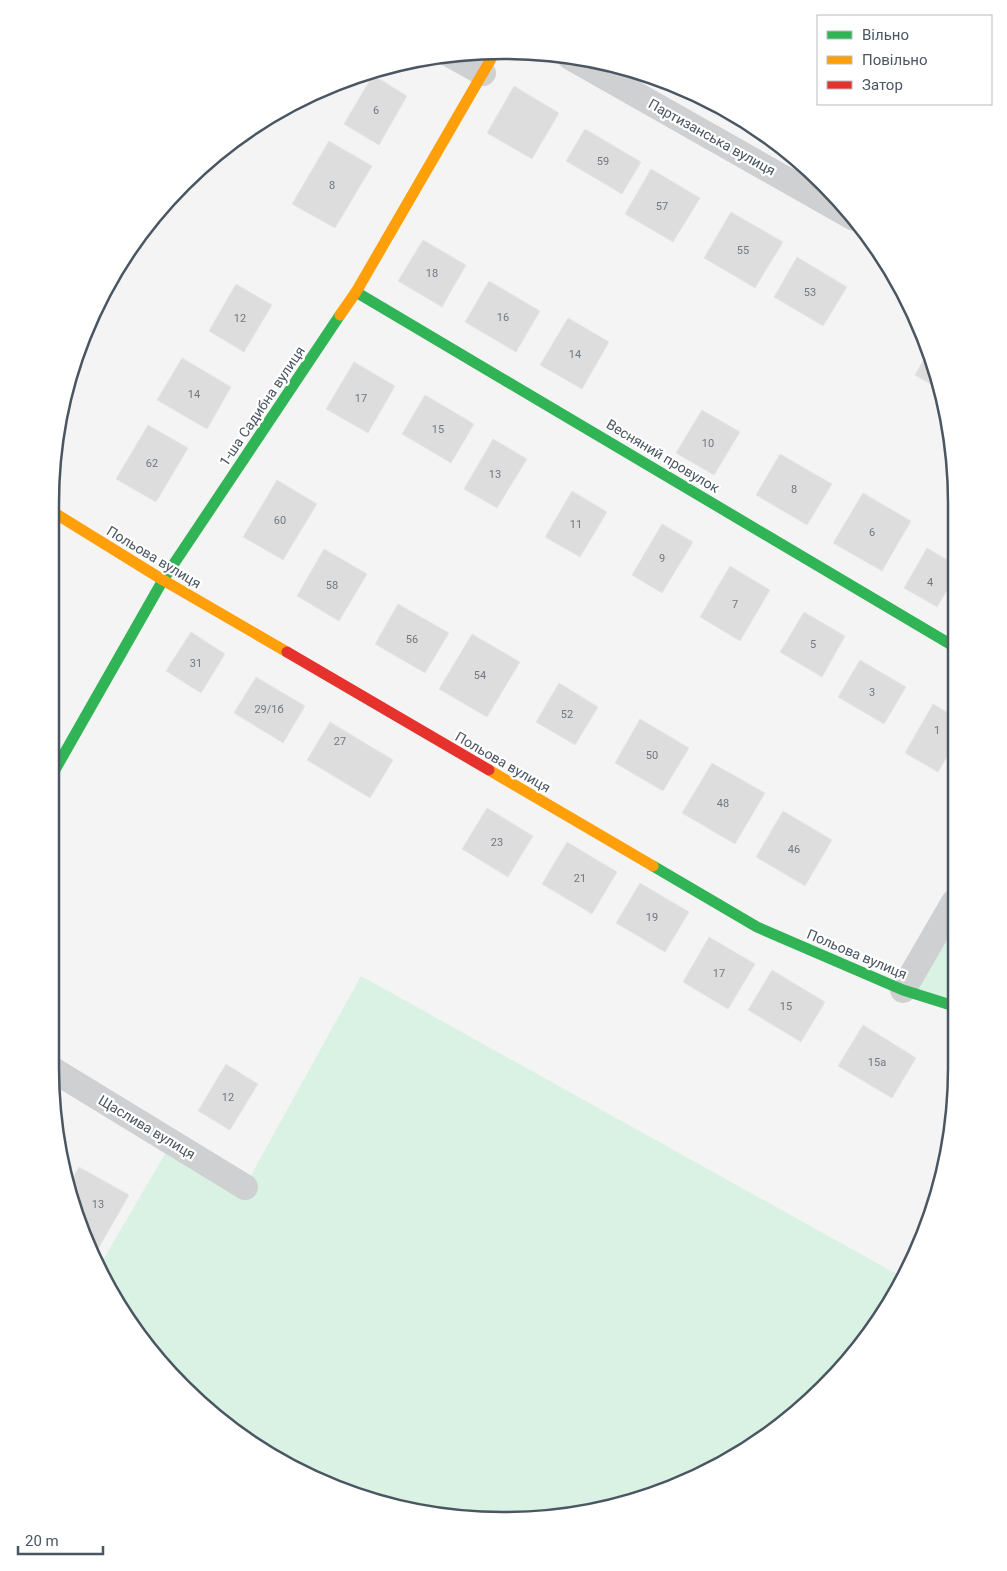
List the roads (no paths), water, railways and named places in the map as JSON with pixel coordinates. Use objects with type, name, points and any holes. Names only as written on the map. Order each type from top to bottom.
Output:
[{"type":"street","points":[[475,60],[489,63]]},
{"type":"street","name":"1-ша Садибна вулиця","points":[[59,763],[163,580],[356,292],[489,63]]},
{"type":"street","name":"Партизанська вулиця","points":[[587,67],[836,208]]},
{"type":"street","name":"Весняний провулок","points":[[356,292],[948,643]]},
{"type":"street","name":"Польова вулиця","points":[[59,516],[163,580],[757,927],[903,990],[948,1004]]},
{"type":"street","points":[[903,990],[948,912]]},
{"type":"street","name":"Щаслива вулиця","points":[[59,1074],[244,1187]]}]
